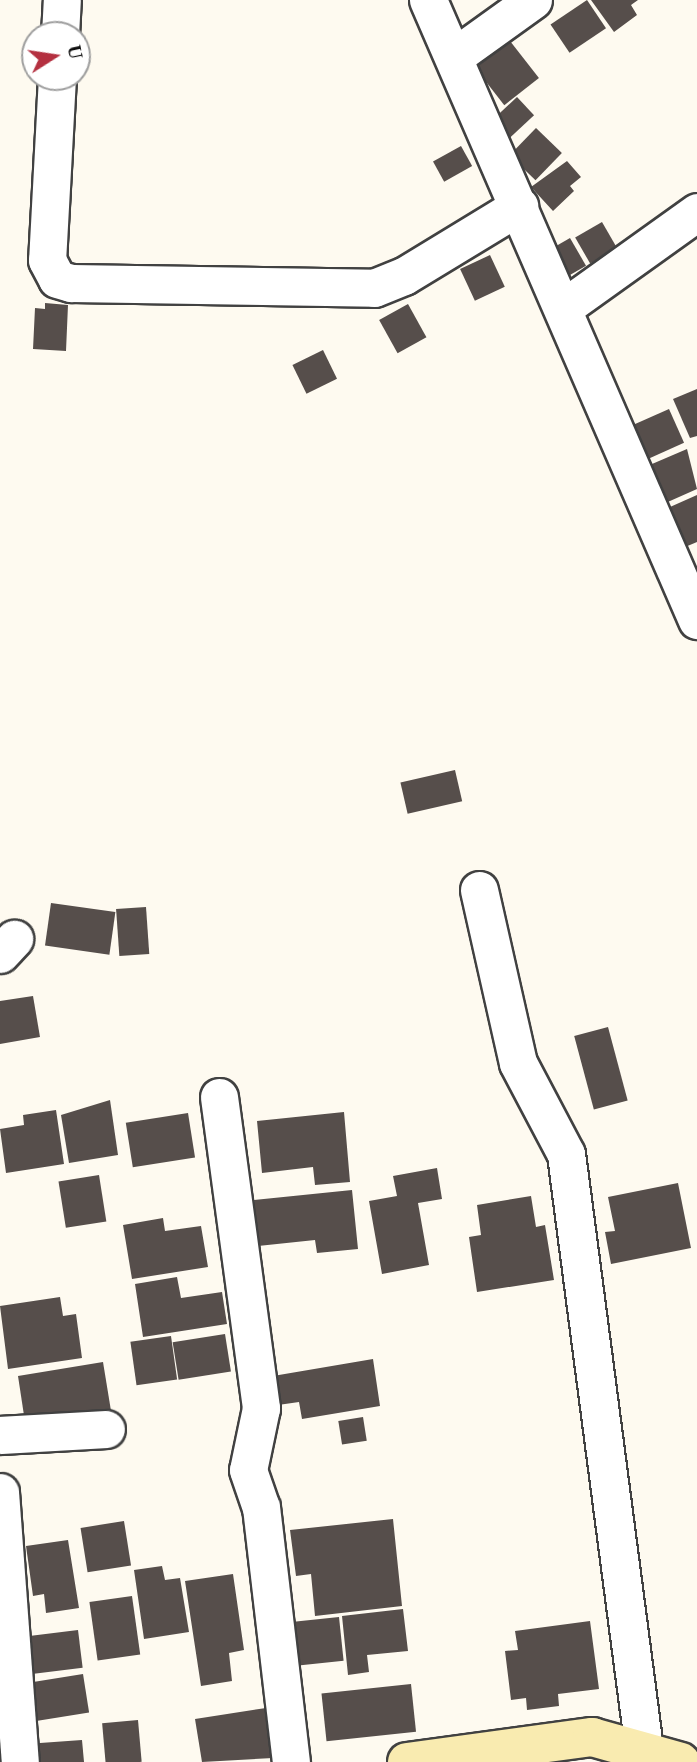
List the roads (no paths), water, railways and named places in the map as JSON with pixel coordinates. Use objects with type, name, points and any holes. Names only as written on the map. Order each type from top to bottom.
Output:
[{"type":"street","points":[[61,21],[62,0]]},
{"type":"street","points":[[428,0],[455,55],[563,308],[685,558],[697,620]]},
{"type":"street","points":[[455,55],[533,0]]},
{"type":"street","points":[[56,91],[47,260],[57,279],[71,283],[374,288],[404,276],[519,206]]},
{"type":"street","points":[[563,308],[697,212]]},
{"type":"street","points":[[479,890],[517,1063],[567,1164],[644,1749]]},
{"type":"street","points":[[219,1097],[261,1408],[248,1470],[261,1507],[292,1762]]},
{"type":"street","points":[[0,1435],[106,1429]]},
{"type":"street","points":[[0,1492],[20,1762]]},
{"type":"street","points":[[416,1762],[581,1738],[644,1749],[681,1762]]}]
